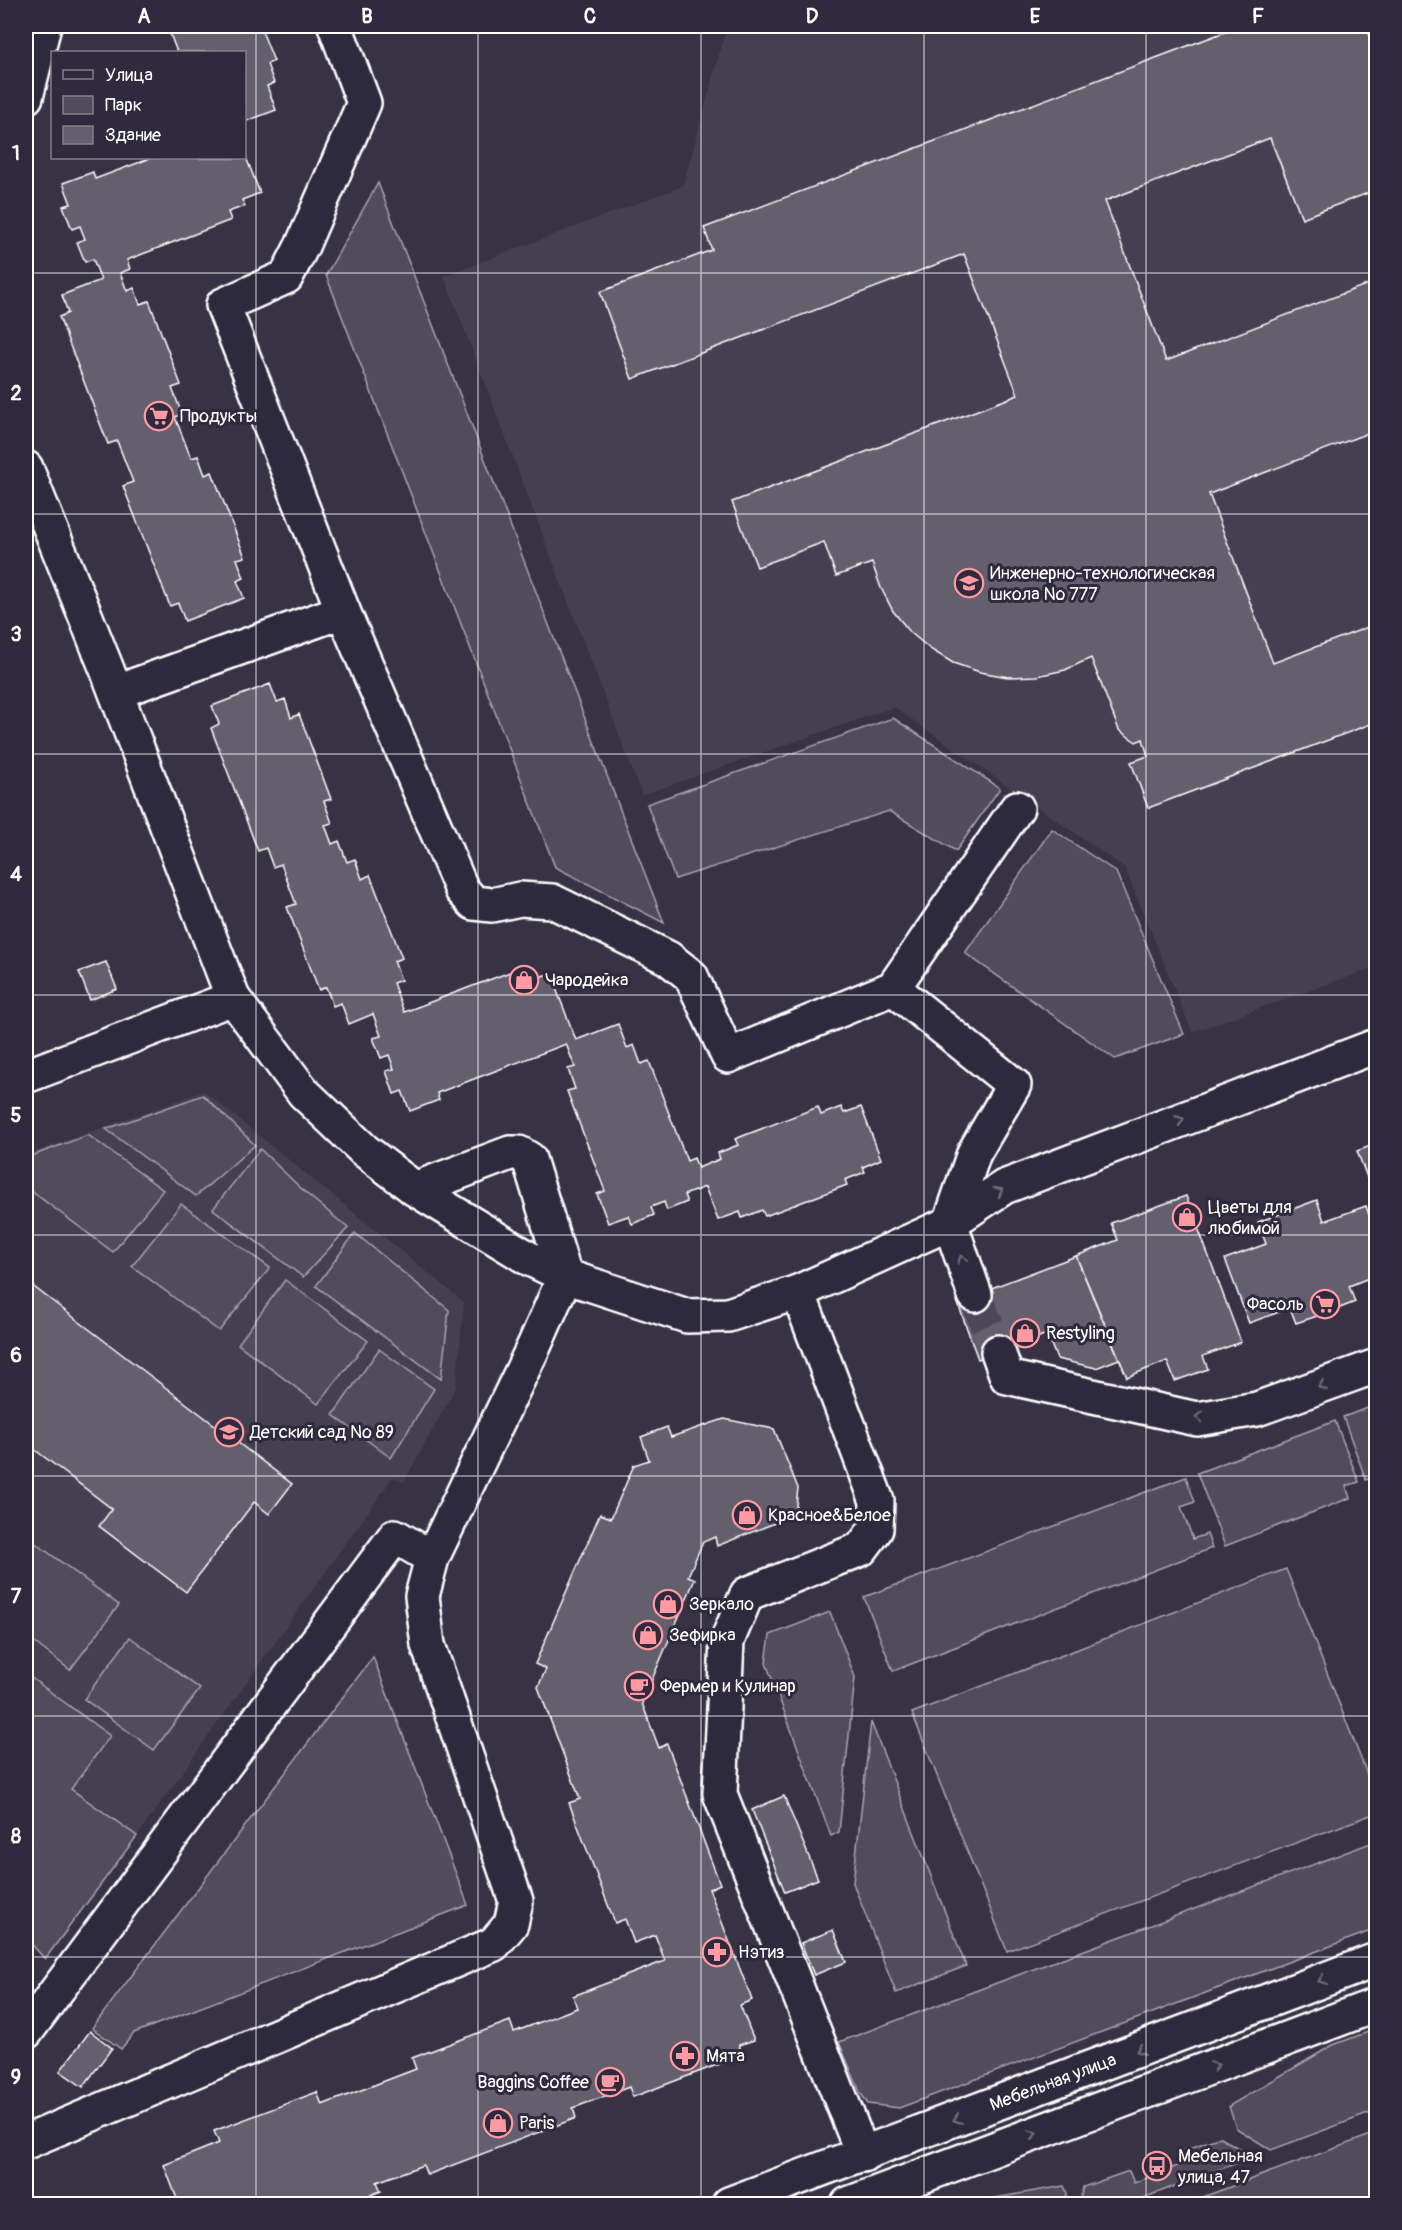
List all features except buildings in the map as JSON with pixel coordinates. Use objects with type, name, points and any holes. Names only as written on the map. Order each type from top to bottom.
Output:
[{"type":"street","points":[[26,97],[44,26]]},
{"type":"street","points":[[335,26],[364,103],[303,246],[286,278],[223,305],[344,611],[462,890],[474,903],[492,905],[520,898],[552,901],[668,958],[691,976],[728,1056],[893,988],[1017,808]]},
{"type":"street","points":[[26,468],[116,692],[232,998],[304,1093],[364,1150],[415,1189],[528,1258],[565,1276],[687,1316],[728,1315],[798,1292],[950,1223],[1004,1187],[1377,1046]]},
{"type":"street","points":[[116,692],[344,611]]},
{"type":"street","points":[[893,988],[1014,1085],[974,1153],[950,1223],[975,1295]]},
{"type":"street","points":[[26,1076],[232,998]]},
{"type":"street","points":[[26,2142],[494,1944],[511,1924],[516,1901],[428,1645],[422,1596],[432,1558],[535,1344],[565,1276],[529,1159],[519,1153],[510,1153],[415,1189]]},
{"type":"street","points":[[798,1292],[877,1501],[876,1529],[861,1549],[747,1594],[727,1641],[720,1794],[863,2155]]},
{"type":"street","points":[[998,1352],[1007,1377],[1197,1419],[1257,1409],[1377,1366]]},
{"type":"street","points":[[26,2032],[395,1536],[432,1558]]},
{"type":"street","name":"Мебельная улица","points":[[729,2205],[1377,1960]]},
{"type":"street","points":[[848,2205],[1377,2005]]},
{"type":"shaded area","name":"Инженерно-технологическая школа № 777","points":[[727,26],[1376,26],[1376,967],[1192,1032],[1125,868],[894,707],[642,795],[444,276],[683,186]]},
{"type":"shaded area","name":"Детский сад № 89","points":[[204,1091],[464,1302],[456,1387],[404,1482],[393,1477],[137,1836],[26,1756],[26,1155]]},
{"type":"green space","points":[[378,183],[664,923],[555,867],[326,275]]},
{"type":"green space","points":[[893,718],[1000,788],[956,851],[889,811],[675,879],[647,804]]},
{"type":"green space","points":[[1052,829],[1116,872],[1184,1034],[1115,1059],[965,953]]},
{"type":"green space","points":[[203,1095],[255,1145],[196,1196],[106,1129]]},
{"type":"green space","points":[[88,1135],[163,1190],[113,1252],[26,1187],[26,1158]]},
{"type":"green space","points":[[260,1149],[307,1194],[348,1228],[303,1277],[213,1209]]},
{"type":"green space","points":[[181,1204],[270,1268],[219,1331],[132,1266]]},
{"type":"green space","points":[[355,1233],[449,1310],[441,1379],[316,1286]]},
{"type":"green space","points":[[285,1280],[368,1341],[318,1404],[238,1344]]},
{"type":"green space","points":[[379,1349],[434,1389],[391,1458],[333,1415]]},
{"type":"green space","points":[[1376,1405],[1376,1476],[1366,1480],[1343,1417]]},
{"type":"green space","points":[[1335,1421],[1359,1482],[1346,1486],[1350,1498],[1225,1546],[1197,1473]]},
{"type":"green space","points":[[1186,1477],[1195,1502],[1181,1507],[1193,1539],[1207,1534],[1212,1548],[893,1671],[864,1597]]},
{"type":"green space","points":[[26,1536],[119,1605],[70,1670],[26,1636]]},
{"type":"green space","points":[[1286,1569],[1376,1797],[1376,1813],[1007,1951],[912,1713]]},
{"type":"green space","points":[[830,1612],[855,1677],[839,1832],[831,1836],[766,1663],[770,1635]]},
{"type":"green space","points":[[130,1637],[200,1689],[154,1750],[84,1699]]},
{"type":"green space","points":[[373,1657],[468,1905],[134,2033],[121,2049],[92,2028]]},
{"type":"green space","points":[[26,1674],[110,1736],[71,1789],[137,1836],[45,1959],[26,1938]]},
{"type":"green space","points":[[871,1722],[966,1966],[896,1993],[853,1883]]},
{"type":"green space","points":[[1376,1841],[1376,1929],[899,2108],[868,2104],[860,2092],[839,2042]]},
{"type":"green space","points":[[1376,2029],[1376,2111],[1271,2150],[1236,2128],[1229,2106],[1333,2045]]},
{"type":"green space","points":[[1376,2133],[1376,2204],[1184,2204]]},
{"type":"green space","points":[[1220,2137],[1253,2157],[1127,2204],[1079,2204],[1083,2187],[1129,2171],[1134,2183],[1180,2165],[1176,2153]]},
{"type":"green space","points":[[1064,2186],[1067,2193],[1064,2204],[961,2204]]},
{"type":"tunnel","points":[[975,1295],[998,1352]]},
{"type":"place","name":"Продукты","points":[[159,416]]},
{"type":"place","name":"Инженерно-технологическая школа № 777","points":[[969,583]]},
{"type":"place","name":"Чародейка","points":[[524,980]]},
{"type":"place","name":"Цветы для любимой","points":[[1187,1217]]},
{"type":"place","name":"Фасоль","points":[[1325,1304]]},
{"type":"place","name":"Restyling","points":[[1025,1333]]},
{"type":"place","name":"Детский сад № 89","points":[[229,1432]]},
{"type":"place","name":"Красное&Белое","points":[[747,1515]]},
{"type":"place","name":"Зеркало","points":[[668,1604]]},
{"type":"place","name":"Зефирка","points":[[648,1635]]},
{"type":"place","name":"Фермер и Кулинар","points":[[639,1686]]},
{"type":"place","name":"Нэтиз","points":[[717,1952]]},
{"type":"place","name":"Мята","points":[[685,2056]]},
{"type":"place","name":"Baggins Coffee","points":[[610,2082]]},
{"type":"place","name":"Paris","points":[[498,2123]]},
{"type":"place","name":"Мебельная улица, 47","points":[[1157,2166]]}]
